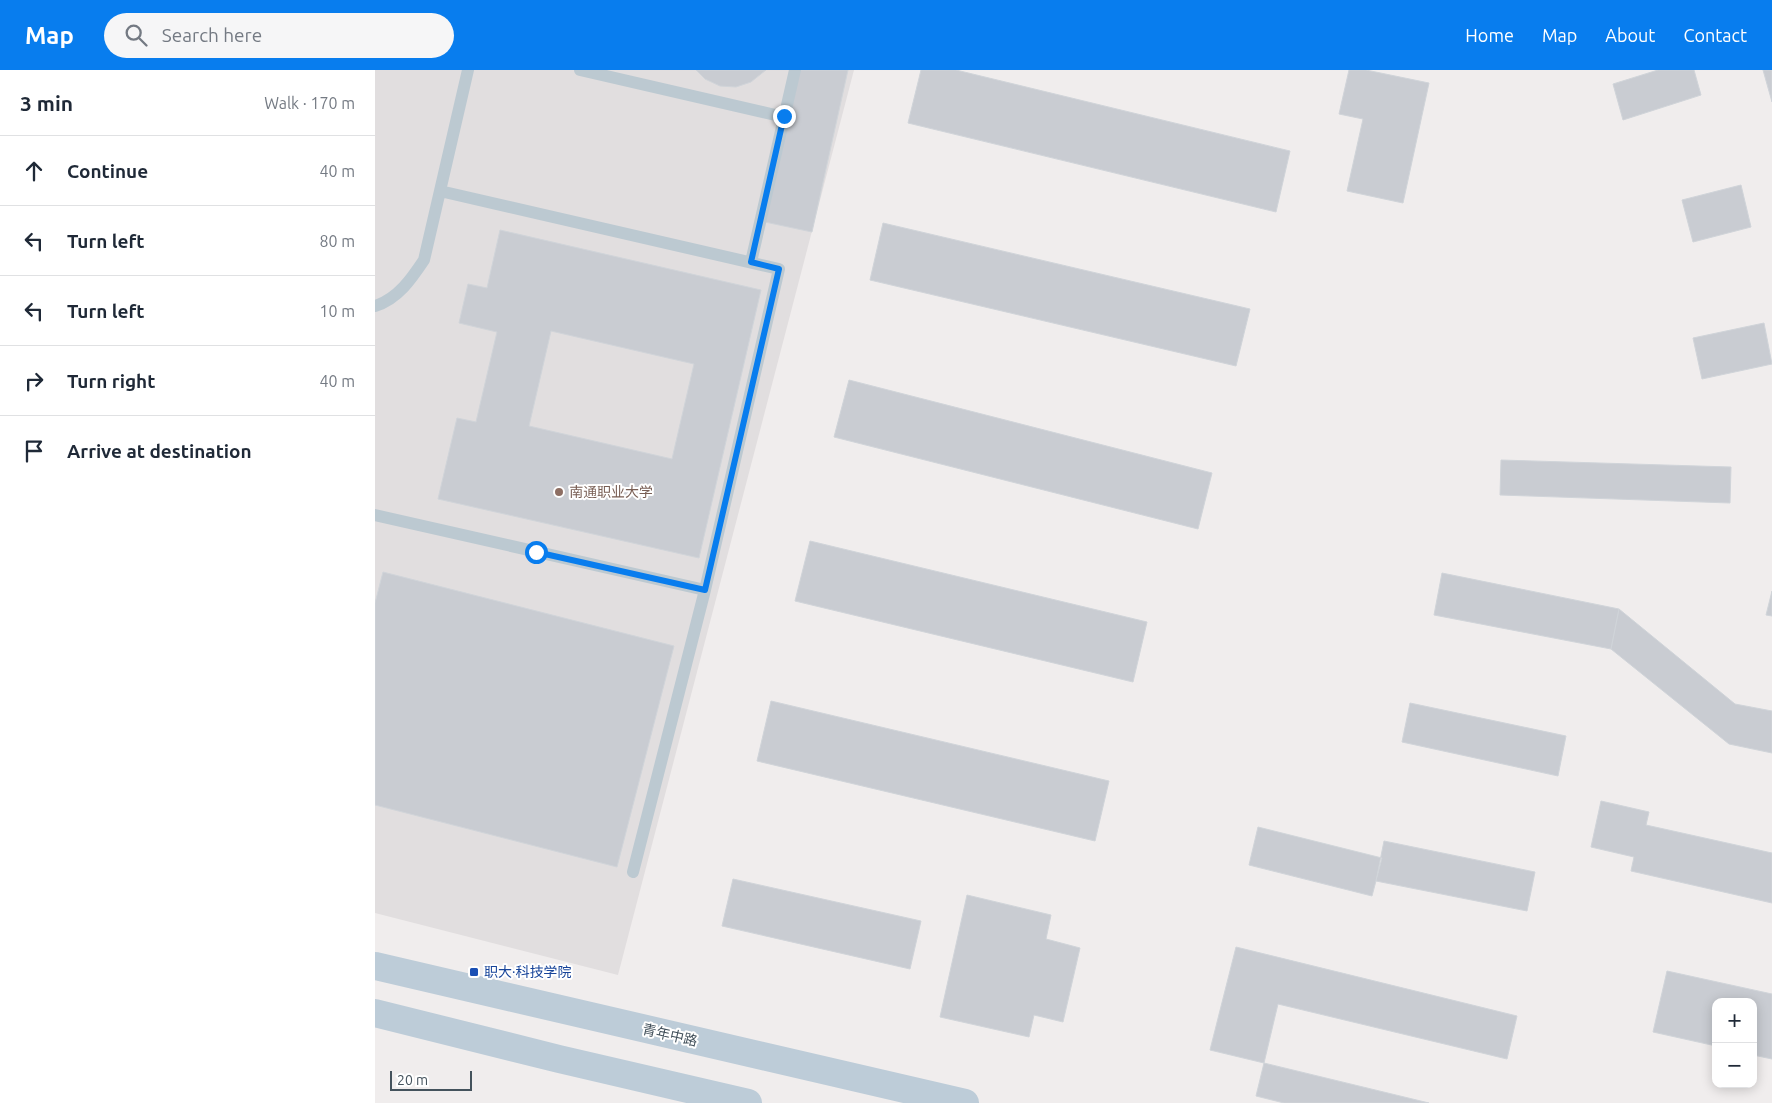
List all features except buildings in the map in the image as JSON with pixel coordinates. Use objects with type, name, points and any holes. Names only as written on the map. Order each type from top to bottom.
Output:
[{"type":"main road","name":"青年中路","points":[[375,966],[965,1103]]},
{"type":"main road","points":[[375,1013],[559,1059],[748,1103]]},
{"type":"lane","points":[[375,306],[406,286],[424,260],[468,70]]},
{"type":"lane","points":[[580,70],[784,116]]},
{"type":"lane","points":[[751,262],[795,70]]},
{"type":"lane","points":[[440,192],[779,269],[705,590],[633,872]]},
{"type":"lane","points":[[375,515],[705,590]]},
{"type":"shaded area","name":"南通职业大学","points":[[375,70],[854,70],[618,975],[375,913]]},
{"type":"place","name":"南通职业大学","points":[[559,492]]},
{"type":"place","name":"职大·科技学院","points":[[474,972]]},
{"type":"route","points":[[536,552],[705,590],[779,269],[751,262],[784,116]]}]
